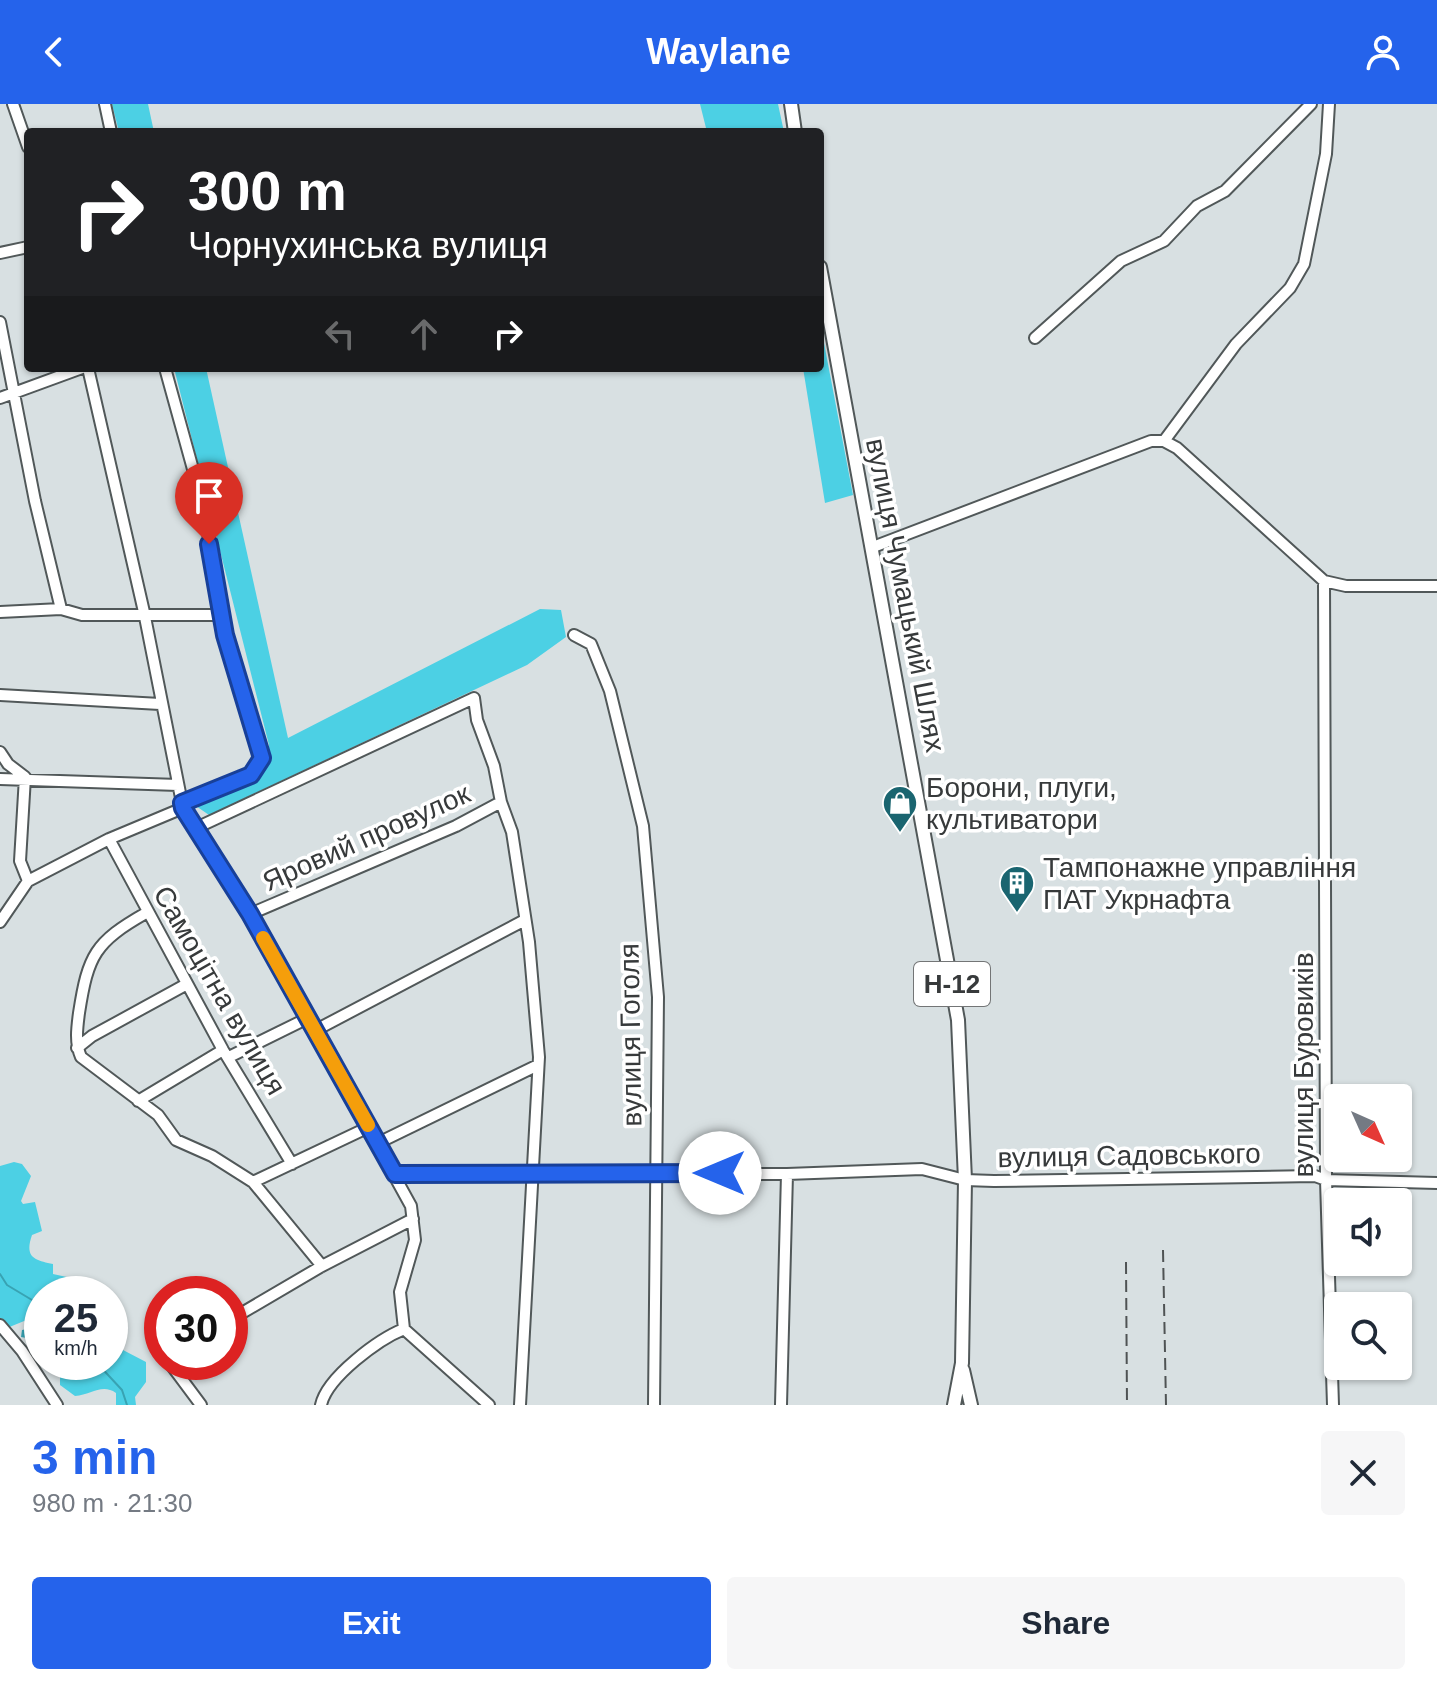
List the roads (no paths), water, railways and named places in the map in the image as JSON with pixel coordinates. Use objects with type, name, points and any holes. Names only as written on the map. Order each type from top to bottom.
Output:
[{"type":"main road","points":[[791,104],[794,128]]},
{"type":"main road","name":"вулиця Чумацький Шлях","points":[[824,288],[958,1020],[965,1180],[962,1363],[954,1405]]},
{"type":"main road","name":"вулиця Чумацький Шлях","points":[[962,1363],[971,1405]]},
{"type":"street","points":[[13,104],[24,136]]},
{"type":"street","points":[[105,104],[110,128]]},
{"type":"street","points":[[1035,338],[1121,261],[1164,241],[1197,206],[1225,191],[1311,104]]},
{"type":"street","points":[[1164,441],[1199,398],[1236,344],[1290,288],[1304,264],[1326,154],[1329,104]]},
{"type":"street","points":[[0,253],[24,248]]},
{"type":"street","points":[[0,322],[12,393],[61,609]]},
{"type":"street","points":[[0,398],[71,372]]},
{"type":"street","points":[[89,372],[144,612],[160,704],[183,806],[250,914],[395,1174],[413,1219],[415,1240],[400,1292],[404,1329],[489,1405]]},
{"type":"street","points":[[0,922],[28,881],[109,839],[251,775],[261,764],[221,615],[204,509],[166,372]]},
{"type":"street","points":[[873,547],[1151,441],[1164,441],[1177,448],[1324,581],[1346,586],[1437,586]]},
{"type":"street","name":"вулиця Буровиків","points":[[1324,581],[1326,1180],[1333,1405]]},
{"type":"street","points":[[0,612],[61,609],[82,615],[144,612],[197,617],[221,615]]},
{"type":"street","name":"вулиця Гоголя","points":[[574,635],[591,644],[610,691],[643,826],[658,997],[654,1405]]},
{"type":"street","points":[[0,695],[160,704]]},
{"type":"street","points":[[196,828],[474,698],[477,720],[494,766],[501,802],[512,832],[525,920],[538,1065],[520,1405]]},
{"type":"street","points":[[0,752],[8,764],[25,777]]},
{"type":"street","points":[[0,779],[25,777],[178,785]]},
{"type":"street","points":[[25,777],[20,861],[28,881]]},
{"type":"street","name":"Яровий провулок","points":[[250,914],[456,826],[501,802]]},
{"type":"street","name":"Самоцітна вулиця","points":[[109,839],[146,913],[292,1164]]},
{"type":"street","points":[[146,913],[128,923],[94,953],[82,987],[77,1048],[81,1057],[158,1115],[176,1140],[212,1156],[253,1182],[322,1266]]},
{"type":"street","points":[[314,1031],[525,920]]},
{"type":"street","points":[[77,1048],[92,1036],[187,984]]},
{"type":"street","points":[[138,1101],[226,1054],[306,1019]]},
{"type":"street","points":[[378,1143],[538,1065]]},
{"type":"street","points":[[253,1182],[369,1127]]},
{"type":"street","name":"вулиця Садовського","points":[[395,1174],[787,1174],[922,1169],[965,1180],[1315,1176],[1326,1180],[1437,1183]]},
{"type":"street","points":[[781,1405],[787,1174]]},
{"type":"street","points":[[248,1310],[322,1266],[413,1219]]},
{"type":"street","points":[[0,1325],[29,1360],[57,1405]]},
{"type":"street","points":[[321,1405],[335,1381],[364,1354],[404,1329]]},
{"type":"street","points":[[182,1380],[201,1405]]},
{"type":"waterway","points":[[0,1274],[7,1285],[24,1295]]},
{"type":"waterway","points":[[113,1380],[122,1390],[127,1405]]},
{"type":"railway","points":[[1163,1250],[1166,1405]]},
{"type":"railway","points":[[1126,1262],[1127,1405]]},
{"type":"place","name":"Борони, плуги, культиватори","points":[[900,834]]},
{"type":"place","name":"Тампонажне управління ПАТ Укрнафта","points":[[1017,914]]}]
